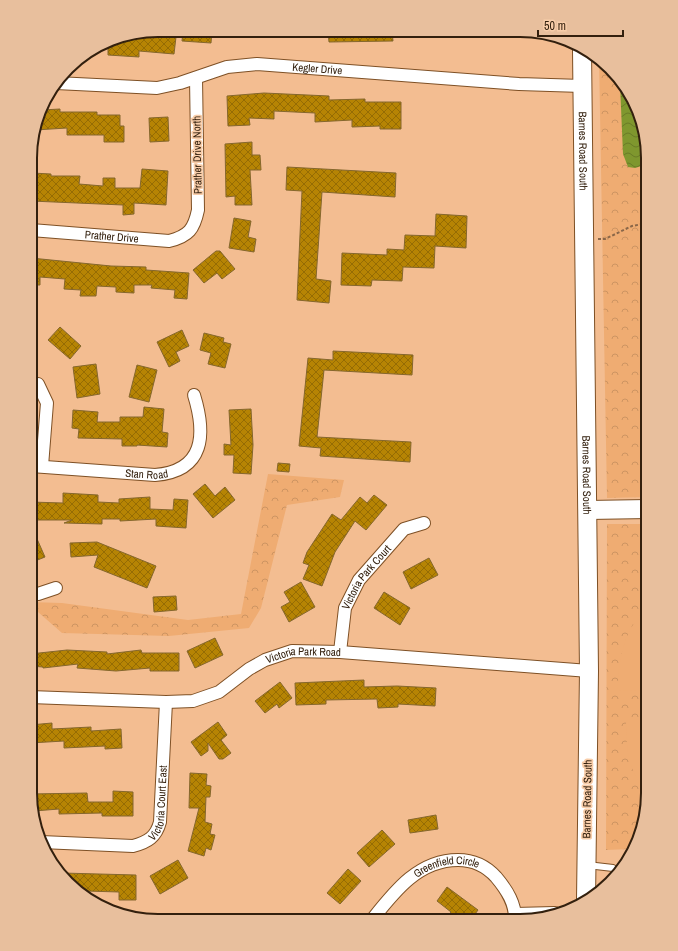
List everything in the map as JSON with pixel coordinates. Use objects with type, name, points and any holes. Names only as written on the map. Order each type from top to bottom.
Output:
[{"type":"street","name":"Barnes Road South","points":[[582,54],[589,671],[586,895]]},
{"type":"street","name":"Kegler Drive","points":[[63,83],[157,88],[196,78],[227,67],[256,64],[519,84],[582,86]]},
{"type":"street","name":"Prather Drive North","points":[[190,231],[196,221],[198,210],[196,78]]},
{"type":"street","name":"Prather Drive","points":[[37,230],[169,241],[181,238],[190,231]]},
{"type":"street","points":[[37,466],[47,403],[38,384]]},
{"type":"street","name":"Stan Road","points":[[37,466],[155,475],[168,474],[181,469],[190,462],[197,451],[201,436],[201,417],[194,395]]},
{"type":"street","points":[[588,510],[641,509]]},
{"type":"street","name":"Victoria Park Court","points":[[340,652],[345,608],[359,580],[404,529],[424,523]]},
{"type":"street","points":[[37,594],[56,588]]},
{"type":"street","name":"Victoria Park Road","points":[[37,697],[166,702],[182,702],[207,698],[219,692],[249,669],[279,654],[292,651],[340,652],[589,671]]},
{"type":"street","name":"Victoria Court East","points":[[47,842],[133,846],[145,843],[158,831],[160,822],[166,702]]},
{"type":"street","name":"Greenfield Circle","points":[[377,914],[400,886],[420,870],[435,863],[447,860],[471,861],[492,873],[508,894],[514,914]]},
{"type":"lane","points":[[586,865],[602,866],[614,869]]},
{"type":"path","points":[[584,239],[605,239],[624,229],[641,225]]},
{"type":"green space","points":[[599,66],[611,78],[629,104],[637,127],[641,158],[641,497],[607,498]]},
{"type":"green space","points":[[268,474],[344,480],[340,497],[287,505],[261,608],[249,628],[169,636],[62,633],[37,612],[37,602],[62,603],[188,620],[241,614]]},
{"type":"green space","points":[[607,524],[641,524],[641,801],[635,832],[628,849],[606,850]]},
{"type":"green space","points":[[641,614],[641,691],[618,690],[619,667],[624,645],[633,625]]},
{"type":"green space","points":[[626,720],[641,720],[641,786],[632,769],[627,741]]},
{"type":"water","points":[[620,90],[629,104],[637,127],[640,142],[641,166],[635,168],[628,167],[623,154]]},
{"type":"building","points":[[150,37],[176,37],[174,54],[139,51],[139,57],[108,55],[108,48],[134,39]]},
{"type":"building","points":[[182,37],[211,37],[211,43],[182,41]]},
{"type":"building","points":[[329,37],[393,37],[393,41],[329,42]]},
{"type":"building","points":[[264,93],[329,96],[329,100],[365,99],[365,102],[401,102],[401,129],[380,129],[380,126],[352,127],[352,120],[315,122],[315,113],[274,111],[274,119],[249,118],[250,125],[228,126],[227,96]]},
{"type":"building","points":[[60,109],[60,112],[97,112],[97,115],[120,115],[120,126],[124,126],[124,142],[104,142],[104,135],[67,135],[67,128],[40,130],[47,110]]},
{"type":"building","points":[[168,117],[169,141],[150,142],[149,118]]},
{"type":"building","points":[[252,142],[252,155],[260,155],[261,170],[250,170],[252,205],[235,205],[235,196],[226,197],[225,144]]},
{"type":"building","points":[[287,167],[396,173],[395,197],[322,192],[316,279],[331,281],[329,303],[297,300],[302,191],[286,190]]},
{"type":"building","points":[[142,169],[168,171],[166,205],[134,203],[134,214],[123,215],[123,205],[37,201],[37,173],[51,174],[51,176],[80,176],[79,184],[103,186],[103,178],[115,178],[115,188],[140,188]]},
{"type":"building","points":[[436,214],[467,216],[466,248],[435,246],[434,268],[403,267],[402,281],[372,280],[371,286],[341,285],[342,253],[387,255],[387,249],[404,250],[405,235],[435,236]]},
{"type":"building","points":[[234,218],[251,221],[248,237],[256,239],[254,252],[229,248]]},
{"type":"building","points":[[216,251],[220,251],[235,269],[222,279],[217,273],[204,283],[193,270]]},
{"type":"building","points":[[37,259],[111,266],[146,267],[146,270],[189,273],[187,299],[174,298],[175,290],[151,288],[152,285],[134,285],[134,293],[116,292],[116,287],[97,286],[96,296],[80,296],[81,290],[64,289],[65,279],[40,277],[40,285],[37,285]]},
{"type":"building","points":[[60,327],[81,346],[70,359],[48,340]]},
{"type":"building","points":[[182,330],[189,346],[176,352],[180,361],[169,367],[157,342]]},
{"type":"building","points":[[204,333],[224,338],[223,342],[231,344],[225,368],[208,364],[211,353],[200,350]]},
{"type":"building","points":[[333,351],[413,355],[412,375],[324,370],[317,437],[411,442],[410,462],[320,456],[321,448],[299,446],[308,358],[333,360]]},
{"type":"building","points":[[96,364],[100,394],[77,398],[73,367]]},
{"type":"building","points":[[137,365],[157,370],[149,402],[129,397]]},
{"type":"building","points":[[144,407],[164,409],[162,432],[168,433],[167,447],[137,445],[122,446],[122,439],[78,438],[79,429],[72,428],[73,410],[98,412],[97,422],[120,422],[120,417],[143,417]]},
{"type":"building","points":[[251,409],[253,445],[251,474],[233,473],[234,455],[224,455],[224,444],[231,445],[229,410]]},
{"type":"building","points":[[278,463],[290,464],[289,472],[277,471]]},
{"type":"building","points":[[205,484],[215,496],[225,487],[235,500],[213,518],[193,494]]},
{"type":"building","points":[[63,493],[98,495],[98,502],[119,503],[119,499],[150,497],[150,509],[173,510],[174,499],[188,500],[186,528],[156,526],[156,519],[120,521],[120,519],[102,519],[102,524],[64,523],[72,520],[37,520],[37,502],[63,503]]},
{"type":"building","points":[[374,495],[387,505],[366,530],[355,521],[335,552],[322,586],[303,579],[309,565],[303,563],[307,552],[332,514],[341,520],[360,497],[367,503]]},
{"type":"building","points":[[37,539],[45,557],[37,560]]},
{"type":"building","points":[[97,542],[156,566],[147,588],[94,567],[98,555],[71,557],[70,543]]},
{"type":"building","points":[[429,558],[438,575],[411,589],[403,572]]},
{"type":"building","points":[[301,582],[315,607],[289,622],[281,607],[290,602],[284,592]]},
{"type":"building","points":[[384,592],[410,608],[400,625],[374,608]]},
{"type":"building","points":[[176,596],[177,610],[154,612],[153,597]]},
{"type":"building","points":[[215,638],[223,655],[195,668],[187,651]]},
{"type":"building","points":[[67,650],[107,652],[107,654],[141,650],[142,653],[179,653],[179,671],[150,671],[150,668],[116,671],[77,668],[78,664],[43,668],[37,667],[37,653]]},
{"type":"building","points":[[364,680],[364,687],[397,686],[436,688],[435,706],[398,704],[398,707],[378,708],[377,699],[326,700],[326,704],[296,705],[295,683]]},
{"type":"building","points":[[280,682],[292,698],[279,708],[277,704],[265,713],[255,701]]},
{"type":"building","points":[[218,722],[227,735],[221,740],[231,753],[223,759],[219,759],[208,743],[208,751],[201,756],[191,742]]},
{"type":"building","points":[[52,723],[52,729],[91,727],[91,731],[121,729],[122,748],[105,749],[105,746],[64,748],[64,741],[37,743],[37,724]]},
{"type":"building","points":[[190,773],[207,774],[206,785],[211,786],[210,797],[206,797],[205,822],[212,824],[210,834],[215,835],[211,850],[206,848],[204,856],[188,851],[199,808],[189,808]]},
{"type":"building","points":[[113,791],[133,792],[133,816],[102,816],[102,813],[59,814],[59,809],[38,811],[37,794],[87,793],[88,802],[113,802]]},
{"type":"building","points":[[436,815],[438,829],[410,833],[408,820]]},
{"type":"building","points":[[382,830],[395,844],[369,867],[357,853]]},
{"type":"building","points":[[178,860],[188,878],[160,894],[150,876]]},
{"type":"building","points":[[348,869],[361,881],[340,904],[327,893]]},
{"type":"building","points":[[67,873],[136,875],[136,900],[119,900],[119,892],[87,891]]},
{"type":"building","points":[[447,887],[478,910],[475,914],[449,914],[451,912],[437,901]]}]
